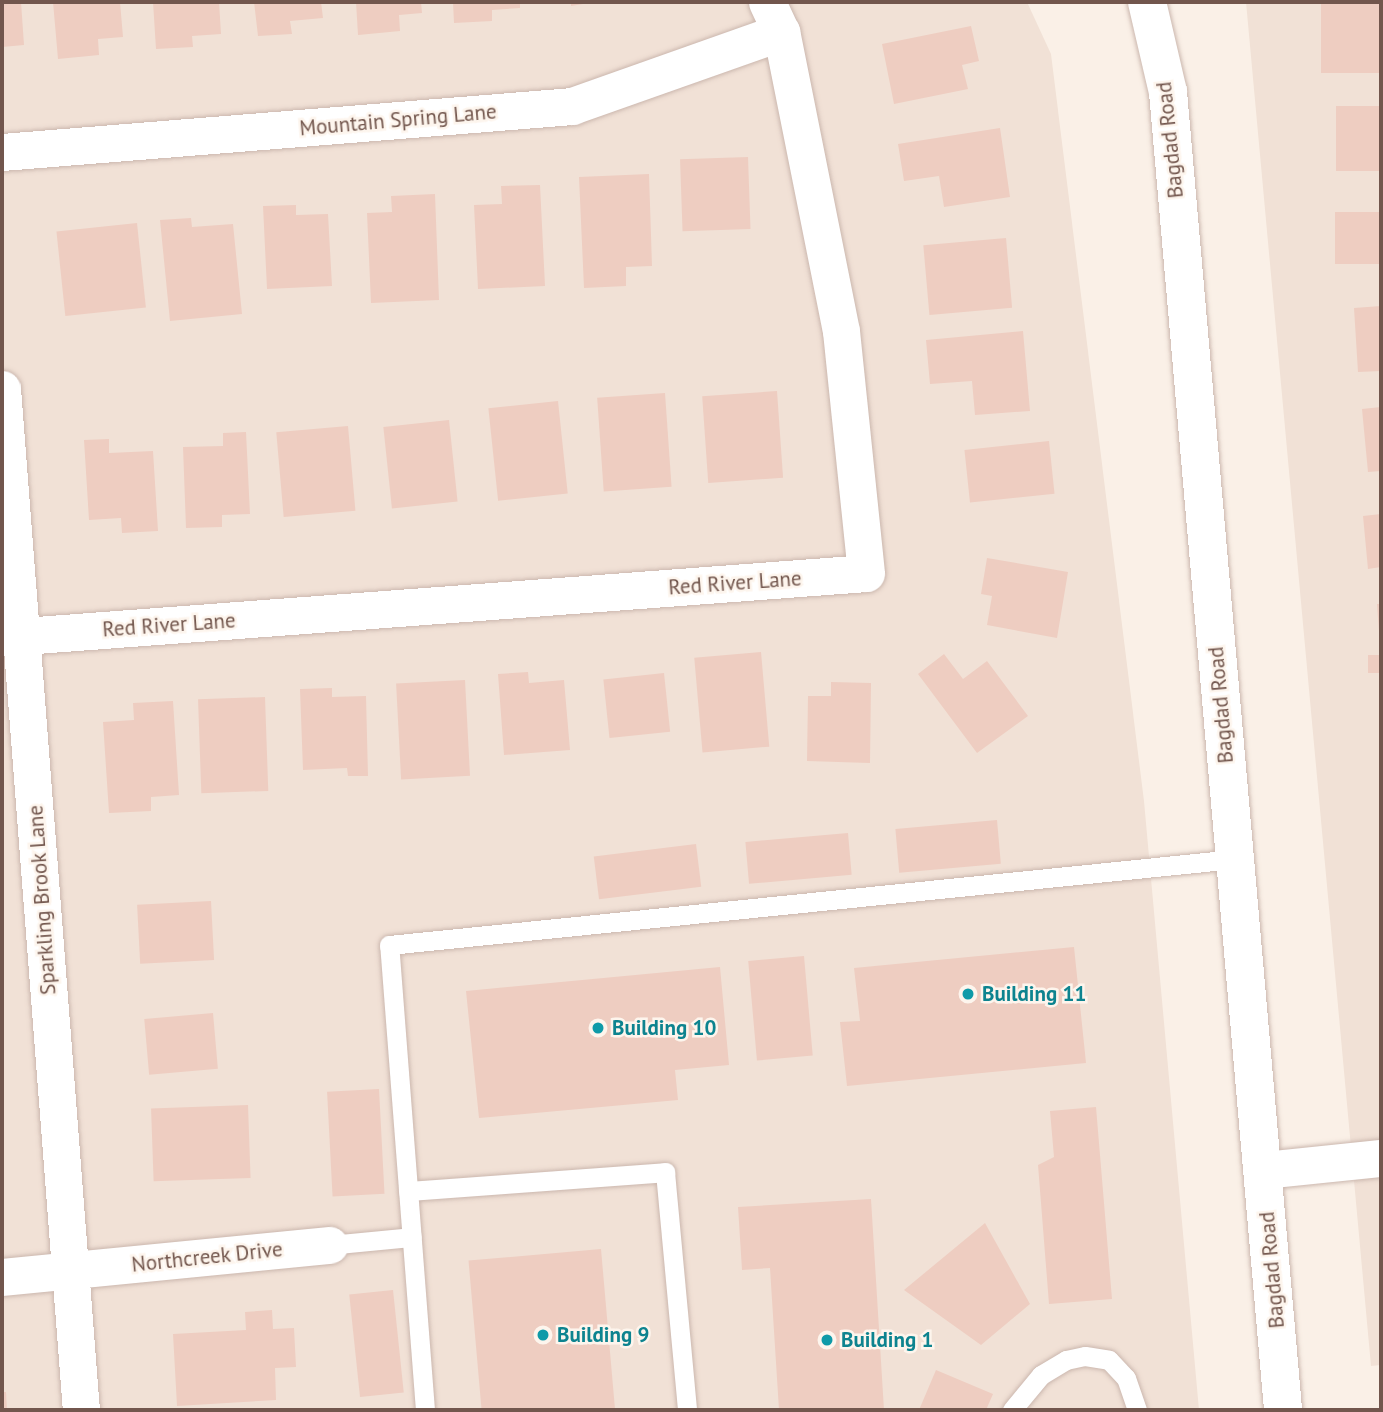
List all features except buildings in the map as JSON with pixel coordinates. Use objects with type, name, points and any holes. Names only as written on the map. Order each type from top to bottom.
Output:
[{"type":"street","name":"Bagdad Road","points":[[1147,2],[1168,92],[1283,1410]]},
{"type":"street","name":"Mountain Spring Lane","points":[[2,152],[572,106],[774,17]]},
{"type":"street","name":"Red River Lane","points":[[23,636],[866,573],[841,331],[774,17]]},
{"type":"street","name":"Sparkling Brook Lane","points":[[2,389],[23,636],[68,1270],[81,1410]]},
{"type":"street","points":[[1264,1170],[1381,1158]]},
{"type":"street","name":"Northcreek Drive","points":[[2,1277],[329,1245]]},
{"type":"lane","points":[[425,1410],[389,945],[1234,859]]},
{"type":"lane","points":[[408,1191],[665,1172],[687,1410]]},
{"type":"lane","name":"Northcreek Drive","points":[[329,1245],[412,1237]]},
{"type":"lane","points":[[1012,1410],[1041,1374],[1066,1360],[1085,1356],[1109,1360],[1126,1378],[1136,1410]]},
{"type":"shaded area","points":[[2,2],[1027,2],[1051,54],[1144,801],[1199,1410],[2,1410]]},
{"type":"shaded area","points":[[1246,2],[1381,2],[1381,1365],[1371,1366]]},
{"type":"place","name":"Building 11","points":[[968,994]]},
{"type":"place","name":"Building 10","points":[[598,1028]]},
{"type":"place","name":"Building 9","points":[[543,1335]]},
{"type":"place","name":"Building 1","points":[[827,1340]]}]
